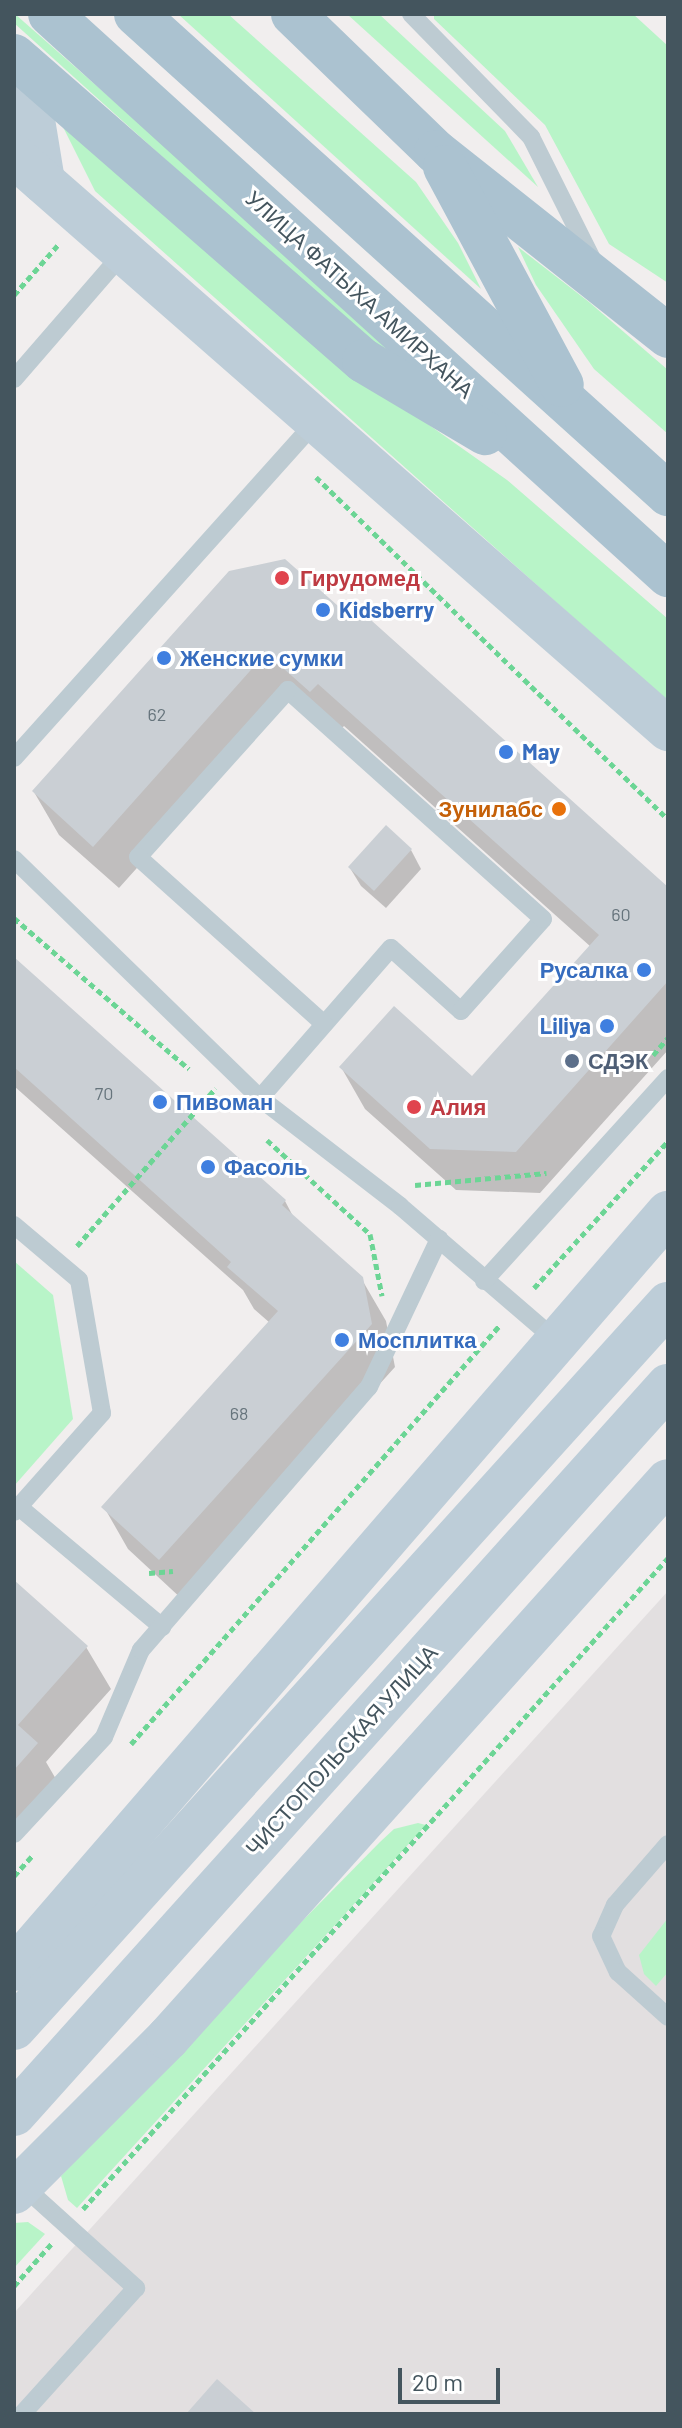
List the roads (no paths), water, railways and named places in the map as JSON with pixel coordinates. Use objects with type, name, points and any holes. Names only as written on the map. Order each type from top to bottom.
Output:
[{"type":"main road","name":"УЛИЦА ФАТЫХА АМИРХАНА","points":[[50,14],[668,575]]},
{"type":"main road","points":[[136,14],[668,494]]},
{"type":"main road","points":[[293,14],[436,152],[668,336]]},
{"type":"main road","points":[[19,60],[364,361],[563,478]]},
{"type":"main road","points":[[19,60],[28,168],[115,263],[303,437],[668,729]]},
{"type":"main road","points":[[436,152],[578,415]]},
{"type":"main road","points":[[14,1969],[668,1213]]},
{"type":"main road","points":[[14,2028],[668,1304]]},
{"type":"main road","name":"ЧИСТОПОЛЬСКАЯ УЛИЦА","points":[[14,2114],[668,1386]]},
{"type":"main road","points":[[18,2188],[168,2038],[668,1481]]},
{"type":"lane","points":[[411,14],[531,137],[605,285]]},
{"type":"lane","points":[[14,379],[115,263]]},
{"type":"lane","points":[[14,758],[303,437]]},
{"type":"lane","points":[[260,1098],[391,948],[461,1011],[543,919],[288,690],[138,857],[324,1024]]},
{"type":"lane","points":[[14,859],[260,1098],[439,1239],[557,1341]]},
{"type":"lane","points":[[484,1281],[668,1078]]},
{"type":"lane","points":[[14,1225],[79,1280],[102,1413],[17,1510],[162,1627]]},
{"type":"lane","points":[[14,1834],[104,1737],[141,1650],[369,1387],[439,1239]]},
{"type":"lane","points":[[668,1844],[615,1905],[601,1936],[618,1972],[668,2017]]},
{"type":"lane","points":[[18,2188],[69,2225],[136,2288],[22,2414]]},
{"type":"place","name":"Гирудомед","points":[[282,578]]},
{"type":"place","name":"Kidsberry","points":[[323,610]]},
{"type":"place","name":"Женские сумки","points":[[164,658]]},
{"type":"place","name":"May","points":[[506,752]]},
{"type":"place","name":"Зунилабс","points":[[559,809]]},
{"type":"place","name":"Русалка","points":[[644,970]]},
{"type":"place","name":"Liliya","points":[[607,1026]]},
{"type":"place","name":"СДЭК","points":[[572,1061]]},
{"type":"place","name":"Пивоман","points":[[160,1102]]},
{"type":"place","name":"Алия","points":[[414,1107]]},
{"type":"place","name":"Фасоль","points":[[208,1167]]},
{"type":"place","name":"Мосплитка","points":[[342,1340]]}]
